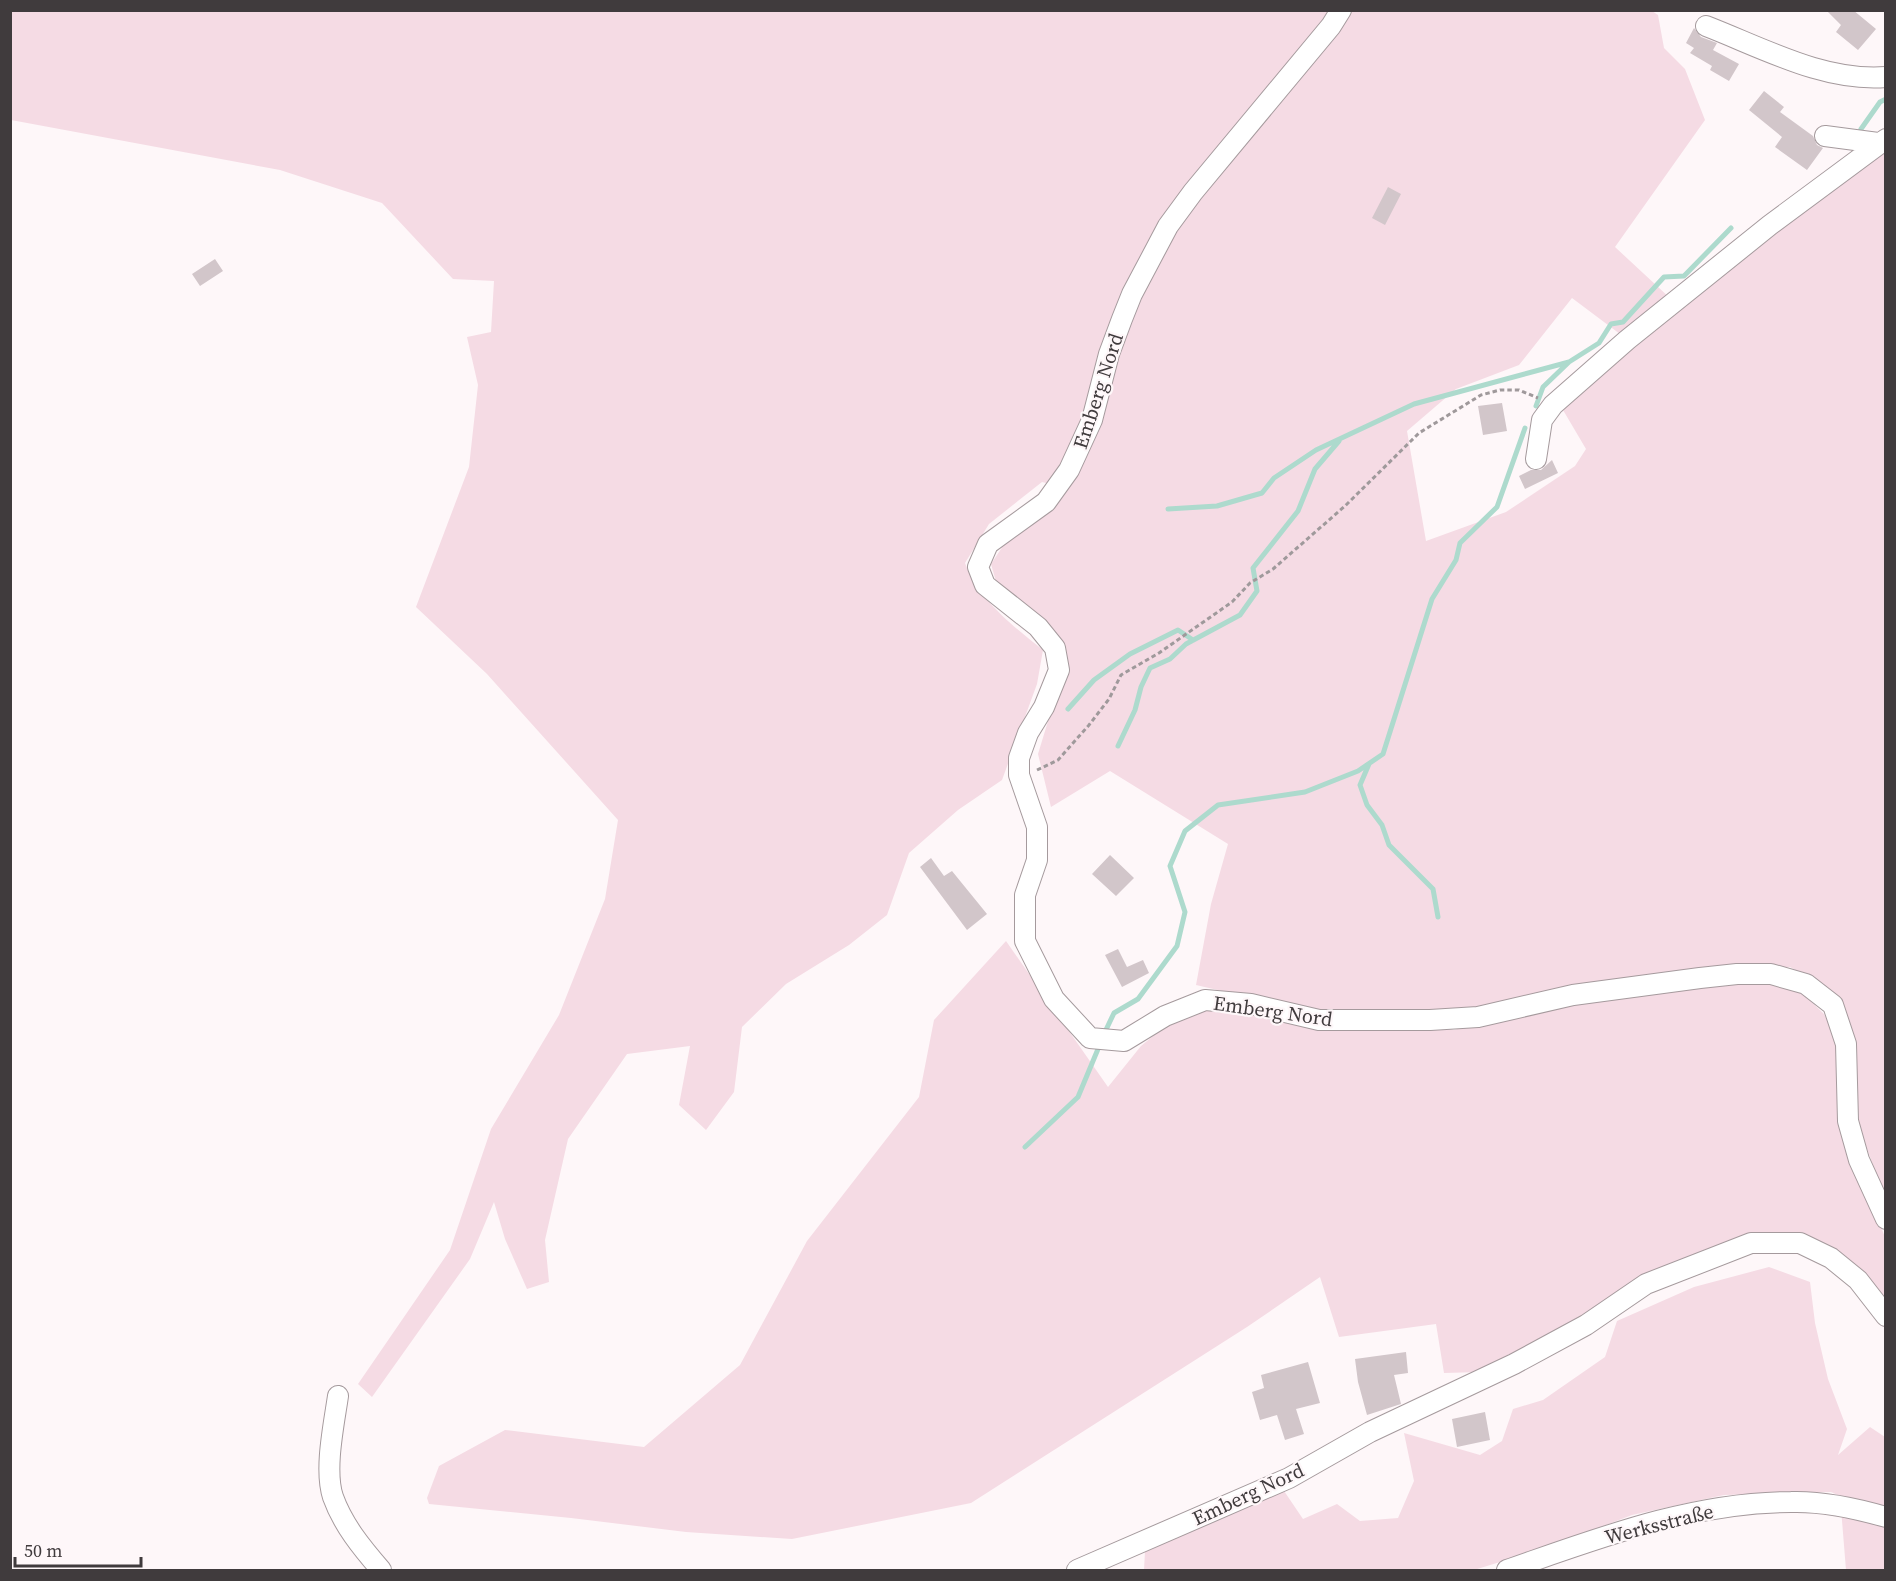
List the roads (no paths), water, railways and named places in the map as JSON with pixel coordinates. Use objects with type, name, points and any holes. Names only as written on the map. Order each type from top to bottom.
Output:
[{"type":"street","name":"Emberg Nord","points":[[1341,10],[1324,35],[1193,192],[1168,226],[1132,294],[1109,354],[1092,420],[1070,470],[1046,502],[988,544],[978,567],[985,585],[1038,627],[1055,648],[1059,670],[1044,707],[1028,733],[1019,758],[1019,775],[1037,827],[1037,860],[1025,895],[1025,941],[1054,999],[1090,1038],[1124,1041],[1164,1016],[1206,1000],[1251,1004],[1318,1020],[1430,1020],[1478,1017],[1573,995],[1737,974],[1771,974],[1806,984],[1833,1005],[1846,1044],[1848,1122],[1859,1160],[1886,1220]]},
{"type":"street","points":[[1706,27],[1808,67],[1855,78],[1886,77]]},
{"type":"street","points":[[1826,136],[1882,141]]},
{"type":"street","points":[[1536,459],[1542,420],[1554,405],[1627,340],[1770,225],[1882,141]]},
{"type":"street","name":"Emberg Nord","points":[[1077,1570],[1289,1478],[1370,1431],[1514,1364],[1586,1325],[1646,1284],[1751,1243],[1800,1243],[1831,1258],[1858,1280],[1886,1316]]},
{"type":"street","points":[[338,1396],[329,1458],[333,1496],[356,1542],[381,1570]]},
{"type":"street","name":"Werksstraße","points":[[1507,1570],[1603,1536],[1686,1513],[1791,1502],[1849,1507],[1886,1517]]},
{"type":"waterway","points":[[1861,129],[1880,102],[1886,99]]},
{"type":"waterway","points":[[1536,406],[1543,387],[1569,362],[1599,343],[1611,324],[1623,322],[1664,277],[1684,276],[1731,228]]},
{"type":"waterway","points":[[1168,509],[1217,506],[1262,493],[1274,478],[1316,450],[1414,404],[1569,362]]},
{"type":"waterway","points":[[1104,1034],[1114,1013],[1138,999],[1177,946],[1185,912],[1170,866],[1185,831],[1218,805],[1305,792],[1358,771],[1383,754],[1432,599],[1456,560],[1460,543],[1497,507],[1525,428]]},
{"type":"waterway","points":[[1118,746],[1135,710],[1141,687],[1150,668],[1170,659],[1186,644],[1240,615],[1257,591],[1253,568],[1298,511],[1315,469],[1339,441]]},
{"type":"waterway","points":[[1068,709],[1094,680],[1130,654],[1178,630],[1193,640]]},
{"type":"waterway","points":[[1369,764],[1360,785],[1367,805],[1382,825],[1389,845],[1433,889],[1438,917]]},
{"type":"waterway","points":[[1025,1147],[1078,1097],[1098,1049]]}]
